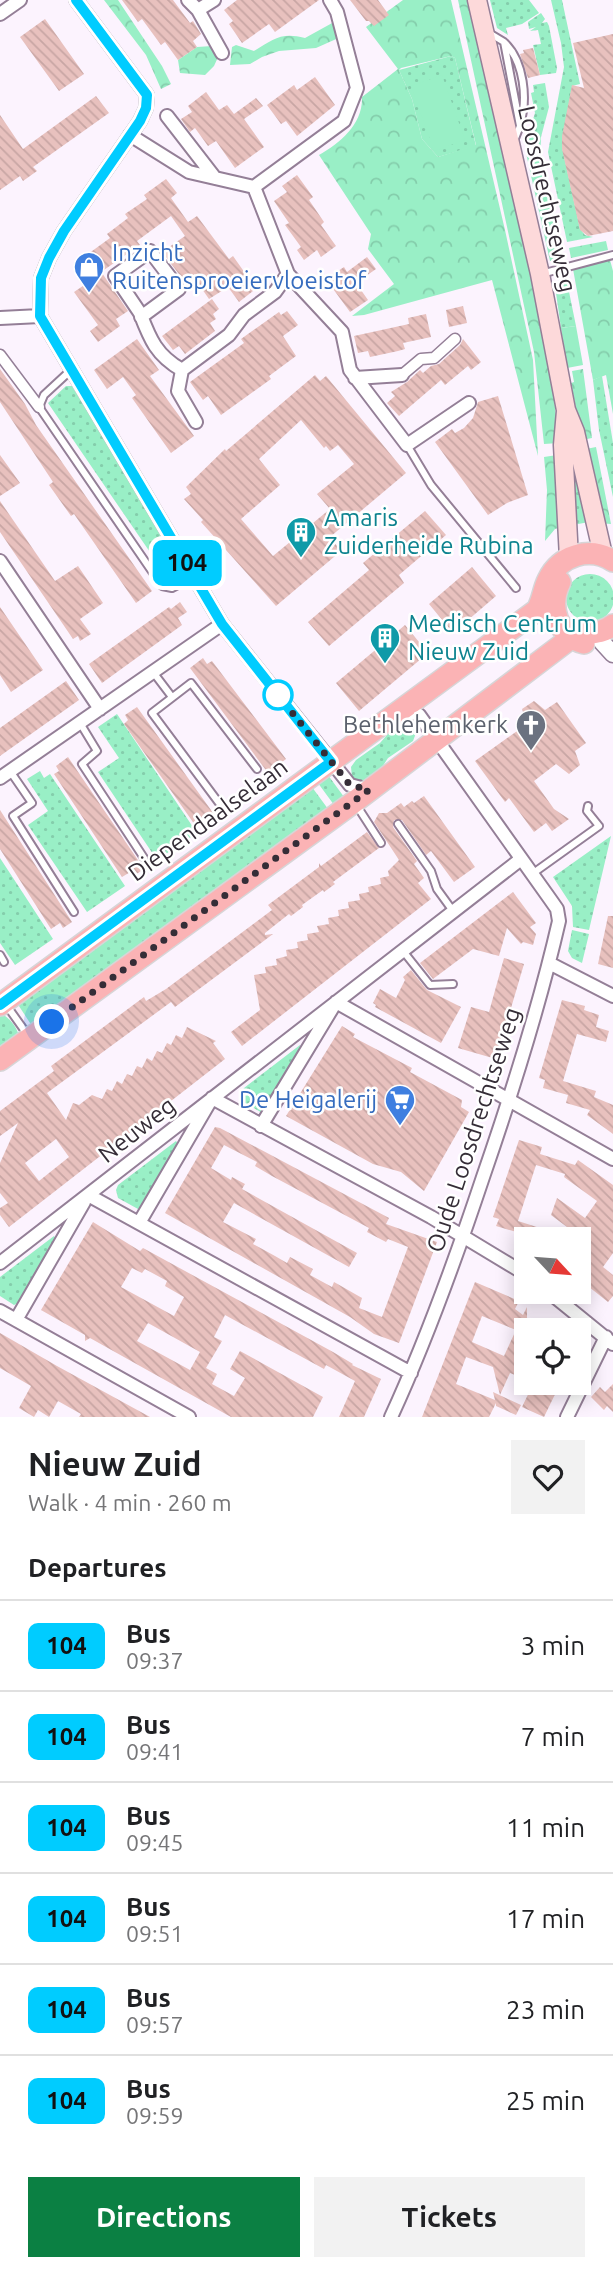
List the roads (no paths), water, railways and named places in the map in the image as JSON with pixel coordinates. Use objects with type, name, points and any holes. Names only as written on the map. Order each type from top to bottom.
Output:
[{"type":"main road","name":"Loosdrechtseweg","points":[[477,0],[540,274],[566,410],[575,432],[610,561]]},
{"type":"main road","name":"Loosdrechtseweg","points":[[566,410],[563,445],[570,564]]},
{"type":"main road","points":[[610,561],[588,553],[570,564],[558,585],[554,606],[557,621],[571,638],[588,644],[610,640]]},
{"type":"main road","name":"Diependaalselaan","points":[[2,1003],[537,610],[544,598],[549,577],[556,568],[570,564]]},
{"type":"main road","points":[[0,1060],[361,796],[571,638]]},
{"type":"street","points":[[0,14],[20,0]]},
{"type":"street","points":[[76,0],[147,95],[146,108],[49,258],[41,278],[40,316],[222,624],[361,796]]},
{"type":"street","points":[[188,0],[198,10],[222,53]]},
{"type":"street","points":[[198,10],[214,0]]},
{"type":"street","points":[[130,135],[188,172],[254,187],[344,121],[357,88],[337,12],[330,0]]},
{"type":"street","points":[[167,116],[215,178]]},
{"type":"street","points":[[254,187],[288,274],[342,332],[350,370],[407,444],[469,404]]},
{"type":"street","points":[[141,317],[178,289],[150,251],[115,276],[141,317],[152,343],[166,361],[182,370]]},
{"type":"street","points":[[196,422],[178,391],[182,370],[229,335],[244,314],[275,292],[288,274]]},
{"type":"street","points":[[0,318],[40,316]]},
{"type":"street","points":[[355,378],[402,375],[421,359],[434,358],[455,338]]},
{"type":"street","points":[[0,355],[39,407]]},
{"type":"street","points":[[0,561],[100,709]]},
{"type":"street","points":[[5,775],[222,624]]},
{"type":"street","name":"Oude Loosdrechtseweg","points":[[391,1417],[411,1373],[464,1235],[509,1099],[559,921],[556,909],[419,715],[401,710]]},
{"type":"street","name":"Neuweg","points":[[0,1263],[521,859]]},
{"type":"street","points":[[549,963],[613,996]]},
{"type":"street","points":[[336,1002],[613,1159]]},
{"type":"street","name":"Neuweg","points":[[261,1126],[336,1002]]},
{"type":"street","points":[[212,1098],[464,1235],[514,1267]]},
{"type":"street","name":"Neuweg","points":[[139,1223],[212,1098]]},
{"type":"street","points":[[88,1195],[411,1373]]},
{"type":"street","name":"Neuweg","points":[[16,1320],[88,1195]]},
{"type":"street","points":[[564,1304],[609,1340],[567,1417]]},
{"type":"street","points":[[0,1311],[189,1417]]},
{"type":"lane","points":[[484,31],[503,42],[516,54],[526,103],[511,149]]},
{"type":"lane","points":[[540,274],[613,254]]},
{"type":"lane","points":[[72,369],[44,395],[39,407],[163,586],[172,589],[195,576]]},
{"type":"lane","points":[[407,444],[431,485],[516,588]]},
{"type":"lane","points":[[153,672],[172,697]]},
{"type":"lane","points":[[219,803],[152,713],[191,683],[257,769]]},
{"type":"lane","points":[[80,723],[97,751],[82,764],[144,858]]},
{"type":"lane","points":[[5,775],[32,803],[13,816],[74,912]]},
{"type":"lane","points":[[361,796],[381,843]]},
{"type":"lane","points":[[532,874],[598,826],[587,811],[589,806]]},
{"type":"lane","points":[[398,824],[431,871],[437,889],[453,911]]},
{"type":"lane","points":[[402,951],[430,985],[453,984]]},
{"type":"lane","points":[[2,1003],[30,1038]]},
{"type":"place","name":"Inzicht Ruitensproeiervloeistof","points":[[89,294]]},
{"type":"place","name":"Amaris Zuiderheide Rubina","points":[[301,559]]},
{"type":"place","name":"Medisch Centrum Nieuw Zuid","points":[[385,665]]},
{"type":"place","name":"Bethlehemkerk","points":[[531,752]]},
{"type":"place","name":"De Heigalerij","points":[[400,1127]]}]
